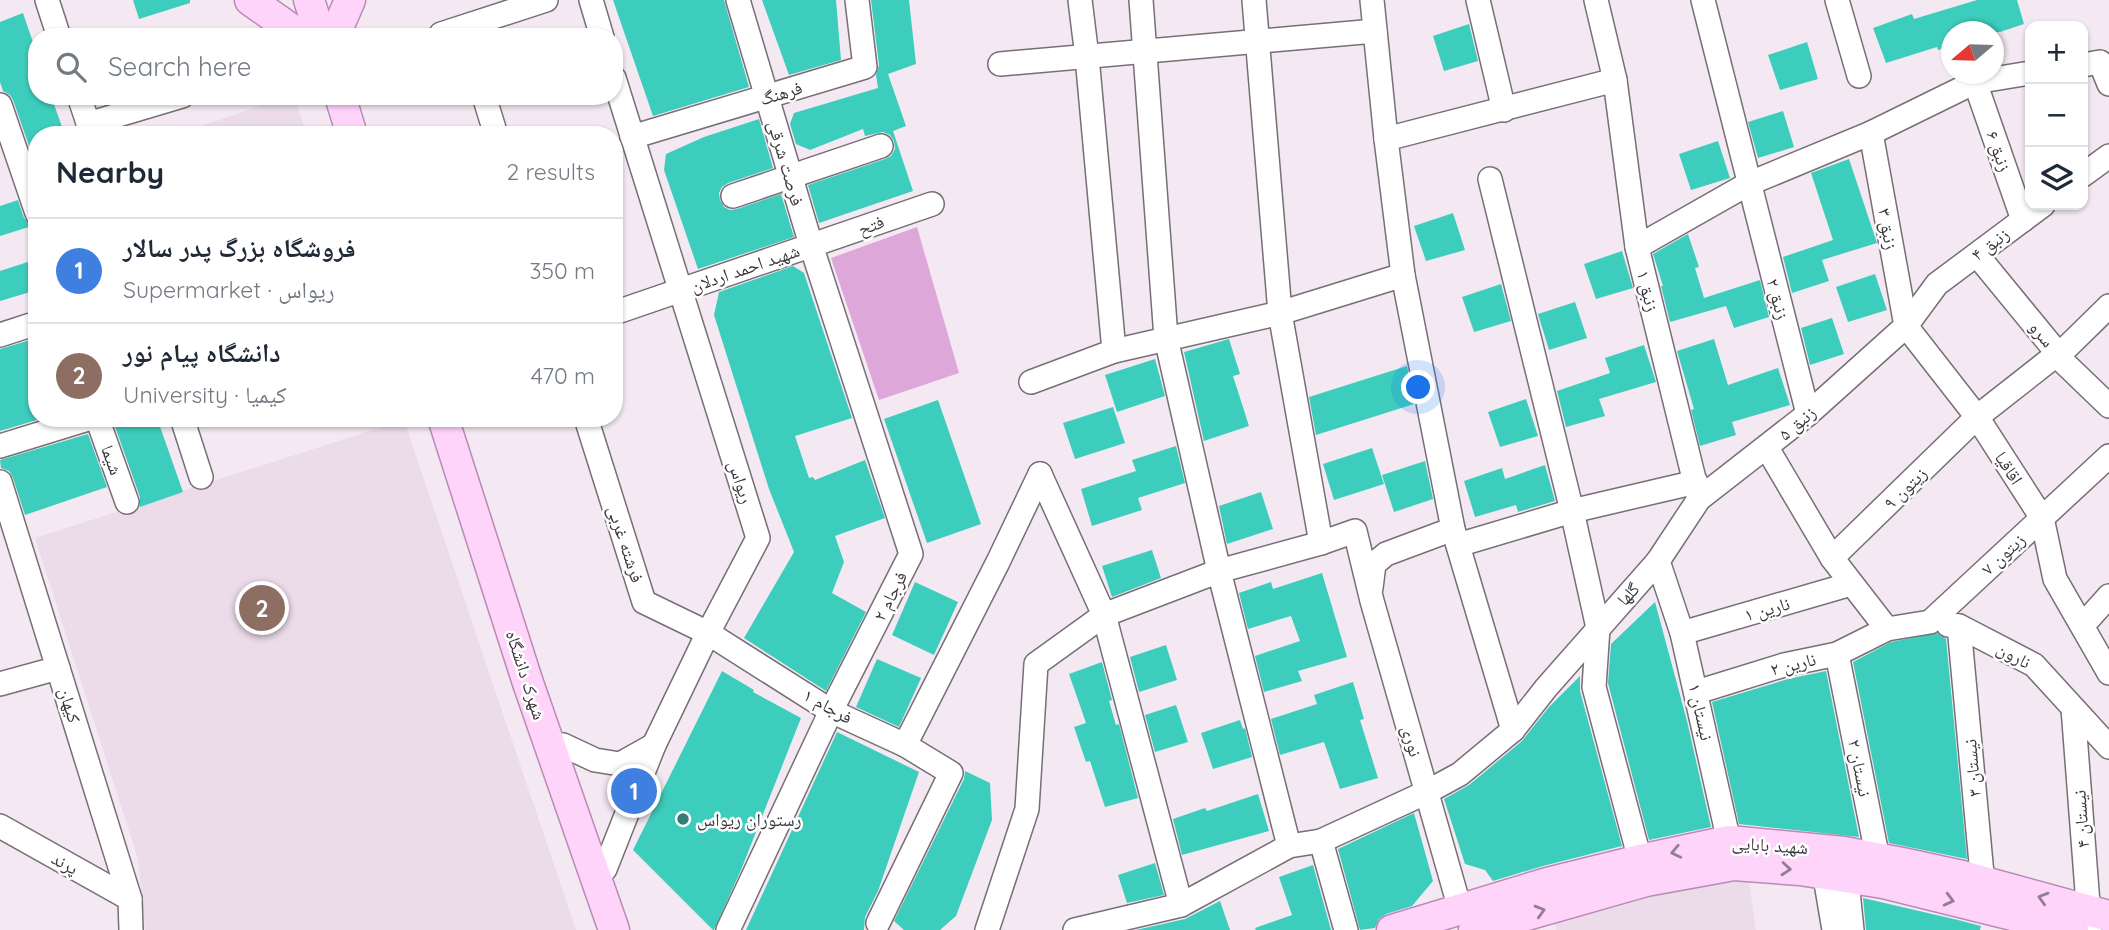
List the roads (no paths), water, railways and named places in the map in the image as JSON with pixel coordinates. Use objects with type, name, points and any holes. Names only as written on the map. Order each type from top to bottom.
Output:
[{"type":"main road","points":[[250,0],[289,28]]},
{"type":"main road","points":[[309,0],[327,28]]},
{"type":"main road","points":[[326,0],[331,28]]},
{"type":"main road","points":[[336,28],[350,0]]},
{"type":"main road","points":[[343,105],[349,126]]},
{"type":"main road","points":[[358,105],[365,126]]},
{"type":"main road","name":"شهرک دانشگاه","points":[[446,427],[528,683],[614,930]]},
{"type":"main road","points":[[463,427],[563,745],[628,930]]},
{"type":"main road","name":"شهید بابایی","points":[[1392,930],[1467,920],[1643,871],[1732,853],[1881,870],[2090,922]]},
{"type":"main road","name":"شهید بابایی","points":[[1984,895],[2013,924],[2090,922]]},
{"type":"street","points":[[47,0],[56,28]]},
{"type":"street","points":[[460,28],[547,0]]},
{"type":"street","points":[[591,0],[599,28]]},
{"type":"street","name":"فرصت شرقی","points":[[738,0],[811,246]]},
{"type":"street","name":"فرهنگ","points":[[632,137],[865,67],[857,0]]},
{"type":"street","points":[[1080,0],[1115,351]]},
{"type":"street","points":[[1141,0],[1166,338],[1219,571],[1289,846]]},
{"type":"street","points":[[987,930],[1027,809],[1036,664],[1104,615],[1219,571],[1321,543],[1280,313],[1254,0]]},
{"type":"street","points":[[1372,0],[1403,275],[1456,537],[1513,730]]},
{"type":"street","points":[[1478,0],[1503,110]]},
{"type":"street","name":"زنبق ۱","points":[[1597,0],[1615,80],[1637,247],[1697,490]]},
{"type":"street","name":"زنبق ۲","points":[[1703,0],[1808,414]]},
{"type":"street","points":[[1838,0],[1859,76]]},
{"type":"street","points":[[1000,64],[1375,31]]},
{"type":"street","points":[[2088,64],[2100,62],[2109,84]]},
{"type":"street","points":[[2004,77],[2025,74]]},
{"type":"street","points":[[1386,139],[1615,80]]},
{"type":"street","points":[[1637,247],[1748,184],[1871,132],[1971,84]]},
{"type":"street","name":"زنبق ۶","points":[[1976,84],[2023,220]]},
{"type":"street","points":[[0,105],[11,171],[28,198]]},
{"type":"street","points":[[82,105],[89,126]]},
{"type":"street","points":[[98,126],[157,105]]},
{"type":"street","points":[[487,105],[493,126]]},
{"type":"street","name":"ریواس","points":[[605,869],[654,745],[758,538],[622,105]]},
{"type":"street","name":"زنبق ۳","points":[[1871,132],[1906,326]]},
{"type":"street","points":[[733,196],[881,146]]},
{"type":"street","points":[[2088,171],[2109,156]]},
{"type":"street","points":[[1490,179],[1598,628],[1594,687],[1643,871]]},
{"type":"street","name":"فتح","points":[[811,246],[932,204]]},
{"type":"street","name":"زنبق ۴","points":[[1937,284],[2036,210]]},
{"type":"street","name":"شهید احمد اردلان","points":[[680,290],[811,246]]},
{"type":"street","name":"فرجام ۲","points":[[728,930],[831,710],[911,554],[811,246]]},
{"type":"street","name":"سرو","points":[[1977,255],[2058,355],[2109,406]]},
{"type":"street","points":[[1031,382],[1115,351],[1280,313],[1403,275]]},
{"type":"street","name":"زنبق ۵","points":[[1658,561],[1697,490],[1767,448],[1808,414],[1906,326],[1937,284]]},
{"type":"street","points":[[623,310],[680,290]]},
{"type":"street","points":[[1977,418],[2058,355],[2109,306]]},
{"type":"street","points":[[0,335],[28,326]]},
{"type":"street","name":"اقاقیا","points":[[1906,326],[1977,418],[2042,518],[2055,579],[2109,673]]},
{"type":"street","name":"زیتون ۹","points":[[1832,558],[1977,418]]},
{"type":"street","points":[[0,446],[62,427]]},
{"type":"street","name":"شیما","points":[[100,427],[127,502]]},
{"type":"street","points":[[185,427],[201,477]]},
{"type":"street","name":"فرشته غربی","points":[[589,427],[644,602],[708,633]]},
{"type":"street","points":[[1767,448],[1832,558],[1886,629],[1930,622]]},
{"type":"street","name":"زیتون ۷","points":[[1930,622],[2109,456]]},
{"type":"street","points":[[905,745],[1040,474],[1104,615],[1181,905]]},
{"type":"street","name":"کیهان","points":[[0,482],[130,900],[131,930]]},
{"type":"street","points":[[1368,582],[1374,564],[1386,554],[1572,511],[1697,490]]},
{"type":"street","name":"نوری","points":[[1321,543],[1355,531],[1427,792],[1467,920]]},
{"type":"street","name":"گلها","points":[[1076,930],[1181,905],[1289,846],[1321,841],[1460,774],[1513,730],[1546,688],[1658,561]]},
{"type":"street","name":"نیستان ۱","points":[[1658,561],[1682,634],[1697,692],[1732,853]]},
{"type":"street","name":"نارین ۱","points":[[1682,634],[1851,584]]},
{"type":"street","points":[[2083,625],[2109,596]]},
{"type":"street","name":"نارون","points":[[1930,622],[1959,626],[2034,665],[2109,747]]},
{"type":"street","name":"نیستان ۳","points":[[1959,626],[1984,895]]},
{"type":"street","name":"نارین ۲","points":[[1697,692],[1784,665],[1837,654],[1886,629]]},
{"type":"street","name":"فرجام ۱","points":[[708,633],[831,710],[905,745],[951,773],[878,923]]},
{"type":"street","name":"نیستان ۲","points":[[1837,654],[1881,870]]},
{"type":"street","points":[[0,684],[58,668]]},
{"type":"street","name":"نیستان ۴","points":[[2073,708],[2090,922]]},
{"type":"street","points":[[563,745],[595,760],[620,764],[654,745]]},
{"type":"street","name":"پرند","points":[[0,826],[130,900]]},
{"type":"street","points":[[1321,841],[1346,930]]},
{"type":"street","points":[[1834,863],[1834,930]]},
{"type":"street","points":[[1834,863],[1852,930]]},
{"type":"place","name":"دانشگاه پیام نور","points":[[262,608]]},
{"type":"place","name":"فروشگاه بزرگ پدر سالار","points":[[634,791]]},
{"type":"place","name":"رستوران ریواس","points":[[683,819]]}]
